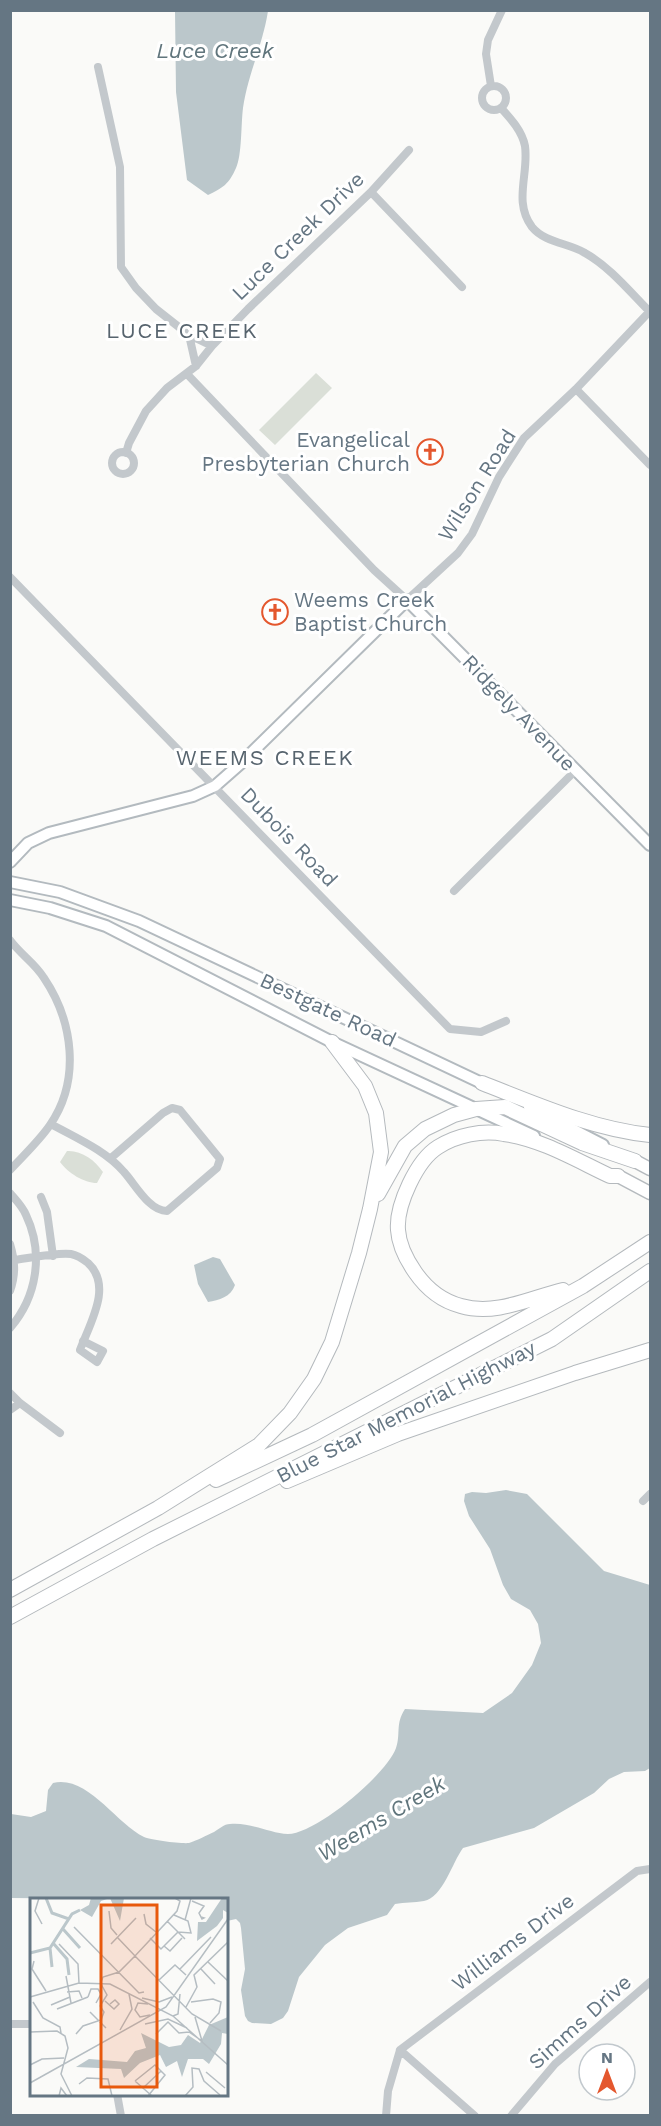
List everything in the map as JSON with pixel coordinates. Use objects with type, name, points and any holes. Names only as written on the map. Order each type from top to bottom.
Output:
[{"type":"highway","points":[[10,1590],[158,1508],[259,1445],[296,1405],[314,1379],[332,1342],[359,1253],[381,1152],[376,1113],[365,1086],[332,1042]]},
{"type":"highway","points":[[482,1083],[548,1109],[601,1126],[651,1135]]},
{"type":"highway","points":[[370,1209],[405,1146],[425,1129],[453,1115],[477,1109],[506,1107],[582,1143],[635,1161]]},
{"type":"highway","points":[[583,1286],[520,1304],[486,1310],[462,1306],[443,1299],[422,1282],[401,1248],[398,1228],[406,1188],[419,1166],[436,1148],[459,1136],[486,1133],[504,1134],[531,1141],[610,1176],[618,1176]]},
{"type":"highway","name":"Blue Star Memorial Highway","points":[[158,1508],[312,1435],[583,1286],[651,1242]]},
{"type":"highway","name":"Blue Star Memorial Highway","points":[[153,1539],[552,1339],[651,1271]]},
{"type":"highway","points":[[575,1373],[651,1342]]},
{"type":"highway","points":[[10,1617],[153,1539],[398,1434],[575,1373],[651,1350]]},
{"type":"main road","name":"Ridgely Avenue","points":[[407,600],[651,845]]},
{"type":"main road","points":[[10,862],[28,843],[49,833],[193,795],[215,786],[407,600]]},
{"type":"main road","name":"Bestgate Road","points":[[10,882],[60,892],[139,921],[482,1083],[635,1161]]},
{"type":"main road","name":"Bestgate Road","points":[[10,900],[50,908],[106,926],[332,1042],[618,1176]]},
{"type":"main road","points":[[635,1161],[651,1169]]},
{"type":"main road","points":[[618,1176],[651,1193]]},
{"type":"street","points":[[491,86],[486,54],[488,40],[502,10]]},
{"type":"street","points":[[98,67],[120,167],[122,186],[121,267],[136,288],[156,309],[189,335],[212,346]]},
{"type":"street","points":[[501,87],[504,91],[506,100],[501,108],[492,110],[484,105],[482,96],[487,88],[501,87]]},
{"type":"street","points":[[501,108],[515,123],[524,144],[526,162],[521,192],[523,208],[532,227],[546,237],[584,252],[603,266],[650,311]]},
{"type":"street","name":"Luce Creek Drive","points":[[126,453],[146,411],[167,388],[196,366],[248,309],[371,192],[409,150]]},
{"type":"street","points":[[371,192],[462,287]]},
{"type":"street","name":"Wilson Road","points":[[407,600],[458,553],[472,534],[499,477],[524,438],[576,389],[650,311]]},
{"type":"street","points":[[189,335],[196,366]]},
{"type":"street","name":"Ridgely Avenue","points":[[187,374],[374,570],[407,600]]},
{"type":"street","points":[[576,389],[651,465]]},
{"type":"street","name":"Dubois Road","points":[[10,577],[450,1029],[481,1032],[506,1021]]},
{"type":"street","points":[[454,891],[575,771]]},
{"type":"street","points":[[10,940],[43,975],[63,1012],[70,1049],[68,1078],[59,1108],[51,1124],[10,1170]]},
{"type":"street","points":[[51,1124],[111,1158],[160,1211],[167,1211],[217,1168],[220,1159],[180,1110],[172,1108],[163,1113],[111,1158]]},
{"type":"street","points":[[10,1192],[26,1215],[36,1250],[32,1291],[25,1307],[10,1328]]},
{"type":"street","points":[[41,1197],[47,1212],[53,1256]]},
{"type":"street","points":[[10,1244],[15,1260],[15,1279],[10,1291]]},
{"type":"street","points":[[15,1260],[71,1254],[83,1259],[95,1270],[99,1278],[100,1294],[84,1341]]},
{"type":"street","points":[[10,1392],[20,1403],[60,1433]]},
{"type":"street","points":[[10,1410],[20,1403]]},
{"type":"street","points":[[643,1501],[651,1494]]},
{"type":"street","name":"Williams Drive","points":[[400,2050],[637,1871],[651,1869]]},
{"type":"street","name":"Simms Drive","points":[[511,2115],[555,2064],[651,1982]]},
{"type":"street","points":[[10,2024],[30,2024]]},
{"type":"street","points":[[386,2115],[388,2091],[400,2050],[475,2115]]},
{"type":"street","points":[[117,2096],[121,2115]]},
{"type":"shaded area","points":[[316,373],[332,388],[275,445],[259,430]]},
{"type":"shaded area","points":[[67,1151],[82,1154],[96,1164],[103,1172],[97,1183],[82,1179],[63,1166],[60,1162]]},
{"type":"water","name":"Luce Creek","points":[[175,11],[268,11],[245,95],[238,163],[228,182],[208,195],[187,180],[176,92]]},
{"type":"water","points":[[213,1257],[220,1259],[235,1285],[228,1295],[208,1302],[198,1284],[194,1265]]},
{"type":"water","name":"Weems Creek","points":[[506,1490],[527,1494],[604,1571],[650,1585],[650,1768],[645,1771],[624,1772],[609,1779],[594,1793],[534,1828],[463,1848],[442,1886],[431,1898],[420,1902],[395,1904],[387,1915],[348,1928],[325,1945],[299,1977],[288,2011],[283,2018],[271,2024],[252,2023],[245,2016],[241,1990],[245,1969],[241,1928],[236,1919],[228,1921],[228,1898],[11,1898],[11,1814],[31,1817],[46,1811],[48,1790],[53,1783],[66,1782],[78,1786],[90,1793],[133,1830],[144,1837],[153,1839],[189,1843],[230,1824],[288,1834],[300,1831],[332,1814],[365,1787],[390,1759],[396,1748],[400,1719],[405,1709],[483,1713],[512,1693],[532,1665],[541,1643],[538,1624],[530,1610],[511,1599],[503,1585],[490,1549],[469,1516],[464,1501],[465,1494]]},
{"type":"place","name":"Evangelical Presbyterian Church","points":[[430,452]]},
{"type":"place","name":"Weems Creek Baptist Church","points":[[275,612]]},
{"type":"district","name":"LUCE CREEK","points":[[182,330]]},
{"type":"district","name":"WEEMS CREEK","points":[[265,757]]}]
